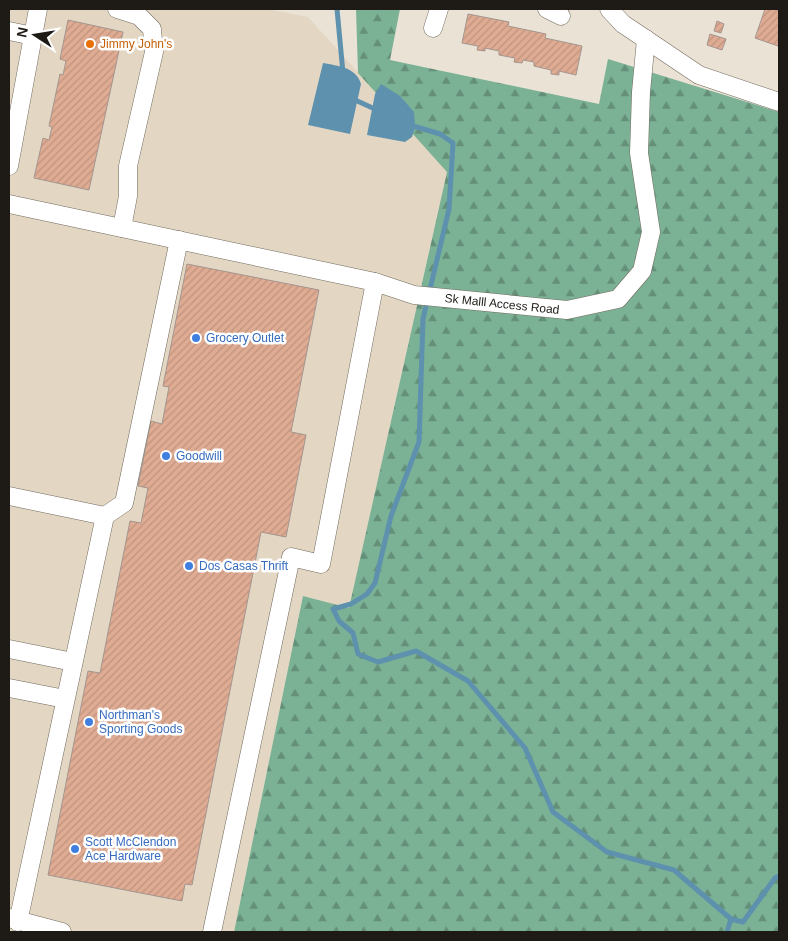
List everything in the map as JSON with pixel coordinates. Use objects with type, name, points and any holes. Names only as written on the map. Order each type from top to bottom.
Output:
[{"type":"street","points":[[9,166],[15,99],[33,36],[38,9]]},
{"type":"street","points":[[118,9],[139,16],[152,29],[154,52],[128,166],[128,196],[122,228]]},
{"type":"street","points":[[433,28],[439,9]]},
{"type":"street","points":[[609,9],[622,24],[699,75],[779,102]]},
{"type":"street","points":[[9,31],[33,36]]},
{"type":"street","name":"Sk Malll Access Road","points":[[9,204],[376,282],[414,295],[567,310],[618,299],[642,271],[651,232],[639,153],[641,92],[646,40]]},
{"type":"street","points":[[62,932],[13,920],[66,700],[105,516],[124,503],[179,240]]},
{"type":"street","points":[[212,932],[291,558],[321,564],[376,282]]},
{"type":"street","points":[[9,496],[105,516]]},
{"type":"street","points":[[9,649],[74,662]]},
{"type":"street","points":[[9,688],[66,700]]},
{"type":"shaded area","points":[[9,9],[267,9],[308,17],[447,171],[349,609],[303,596],[234,932],[9,932]]},
{"type":"green space","points":[[356,9],[400,9],[390,60],[599,104],[608,59],[779,112],[779,932],[234,932],[303,596],[349,608],[447,172],[358,73]]},
{"type":"water","points":[[323,63],[346,68],[359,78],[361,84],[350,134],[308,125]]},
{"type":"water","points":[[381,84],[400,96],[414,112],[415,127],[412,137],[405,142],[367,135],[375,94]]},
{"type":"building","points":[[765,9],[779,9],[778,46],[755,38]]},
{"type":"building","points":[[468,14],[509,22],[508,26],[546,34],[545,38],[582,46],[576,75],[559,71],[559,75],[551,74],[551,70],[534,66],[534,62],[523,60],[522,63],[514,62],[515,58],[499,55],[499,51],[485,48],[485,51],[477,50],[478,46],[462,43]]},
{"type":"building","points":[[68,20],[123,32],[89,190],[34,178],[43,138],[49,140],[52,127],[49,126],[60,74],[63,75],[66,61],[60,59]]},
{"type":"building","points":[[717,21],[724,24],[721,33],[714,31]]},
{"type":"building","points":[[710,34],[726,39],[722,50],[707,45]]},
{"type":"building","points":[[187,264],[319,290],[291,432],[306,435],[286,537],[261,532],[192,885],[185,884],[182,901],[48,875],[88,671],[100,673],[130,521],[141,523],[148,488],[138,486],[151,421],[162,424],[169,387],[163,386]]},
{"type":"waterway","points":[[337,9],[343,73]]},
{"type":"waterway","points":[[353,99],[377,110]]},
{"type":"waterway","points":[[410,125],[440,134],[453,143],[449,209],[423,319],[419,442],[391,516],[375,583],[367,594],[351,604],[333,609],[339,621],[353,633],[358,654],[378,662],[416,651],[468,681],[525,748],[553,812],[607,852],[674,870],[731,919],[743,922],[775,878],[779,876]]},
{"type":"waterway","points":[[727,932],[731,919]]},
{"type":"place","name":"Jimmy John's","points":[[90,44]]},
{"type":"place","name":"Grocery Outlet","points":[[196,338]]},
{"type":"place","name":"Goodwill","points":[[166,456]]},
{"type":"place","name":"Dos Casas Thrift","points":[[189,566]]},
{"type":"place","name":"Northman's Sporting Goods","points":[[89,722]]},
{"type":"place","name":"Scott McClendon Ace Hardware","points":[[75,849]]}]
